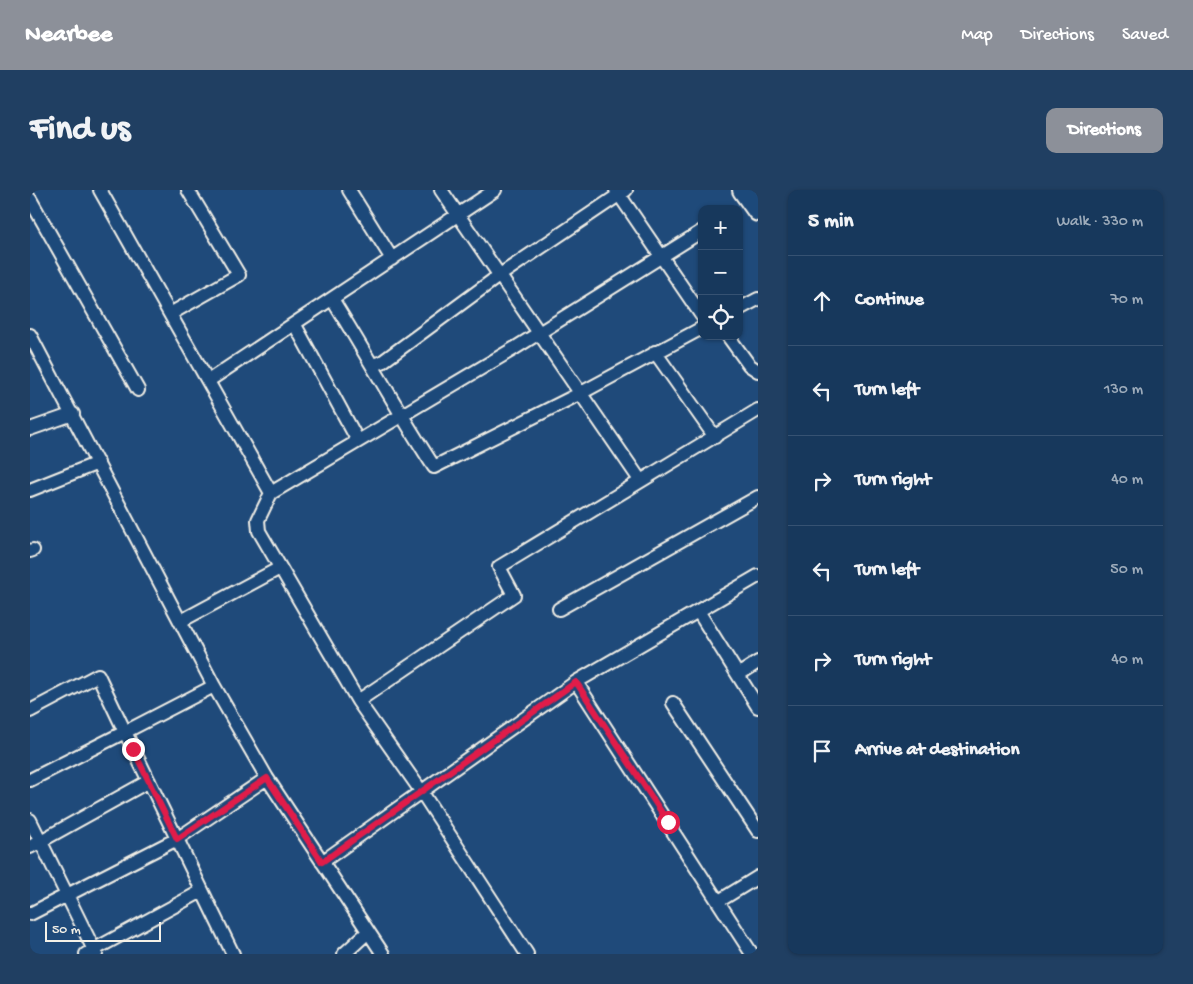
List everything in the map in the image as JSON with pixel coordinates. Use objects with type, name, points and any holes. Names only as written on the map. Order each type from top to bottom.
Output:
[{"type":"street","points":[[100,190],[271,493]]},
{"type":"street","points":[[170,314],[239,275],[188,190]]},
{"type":"street","points":[[350,190],[392,259]]},
{"type":"street","points":[[441,190],[640,480]]},
{"type":"street","points":[[208,381],[295,326],[332,299],[495,190]]},
{"type":"street","points":[[373,365],[382,362],[500,275],[620,191],[698,310]]},
{"type":"street","points":[[30,200],[138,390]]},
{"type":"street","points":[[527,954],[358,700],[257,526],[271,493],[539,333],[698,233]]},
{"type":"street","points":[[332,299],[373,365],[401,416],[434,467],[581,393],[698,330]]},
{"type":"street","points":[[743,307],[758,299]]},
{"type":"street","points":[[295,326],[358,441]]},
{"type":"street","points":[[30,335],[214,686],[267,778],[383,954]]},
{"type":"street","points":[[731,340],[750,365],[758,371]]},
{"type":"street","points":[[655,352],[715,438]]},
{"type":"street","points":[[358,700],[514,595],[499,566],[640,480],[715,438],[758,410]]},
{"type":"street","points":[[30,429],[73,414]]},
{"type":"street","points":[[30,490],[98,463]]},
{"type":"street","points":[[559,609],[758,498]]},
{"type":"street","points":[[181,621],[280,568]]},
{"type":"street","points":[[322,862],[576,682],[758,576]]},
{"type":"street","points":[[698,611],[758,707]]},
{"type":"street","points":[[738,675],[758,662]]},
{"type":"street","points":[[30,711],[98,675],[202,891],[228,952]]},
{"type":"street","points":[[576,682],[752,954]]},
{"type":"street","points":[[30,780],[214,686]]},
{"type":"street","points":[[673,703],[758,831]]},
{"type":"street","points":[[30,914],[177,839],[267,778]]},
{"type":"street","points":[[35,844],[149,781]]},
{"type":"street","points":[[30,820],[35,844],[67,896],[92,953],[202,891]]},
{"type":"street","points":[[719,901],[758,877]]},
{"type":"street","points":[[344,954],[368,932]]},
{"type":"route","points":[[133,749],[177,839],[267,778],[322,862],[576,682],[668,822]]}]
